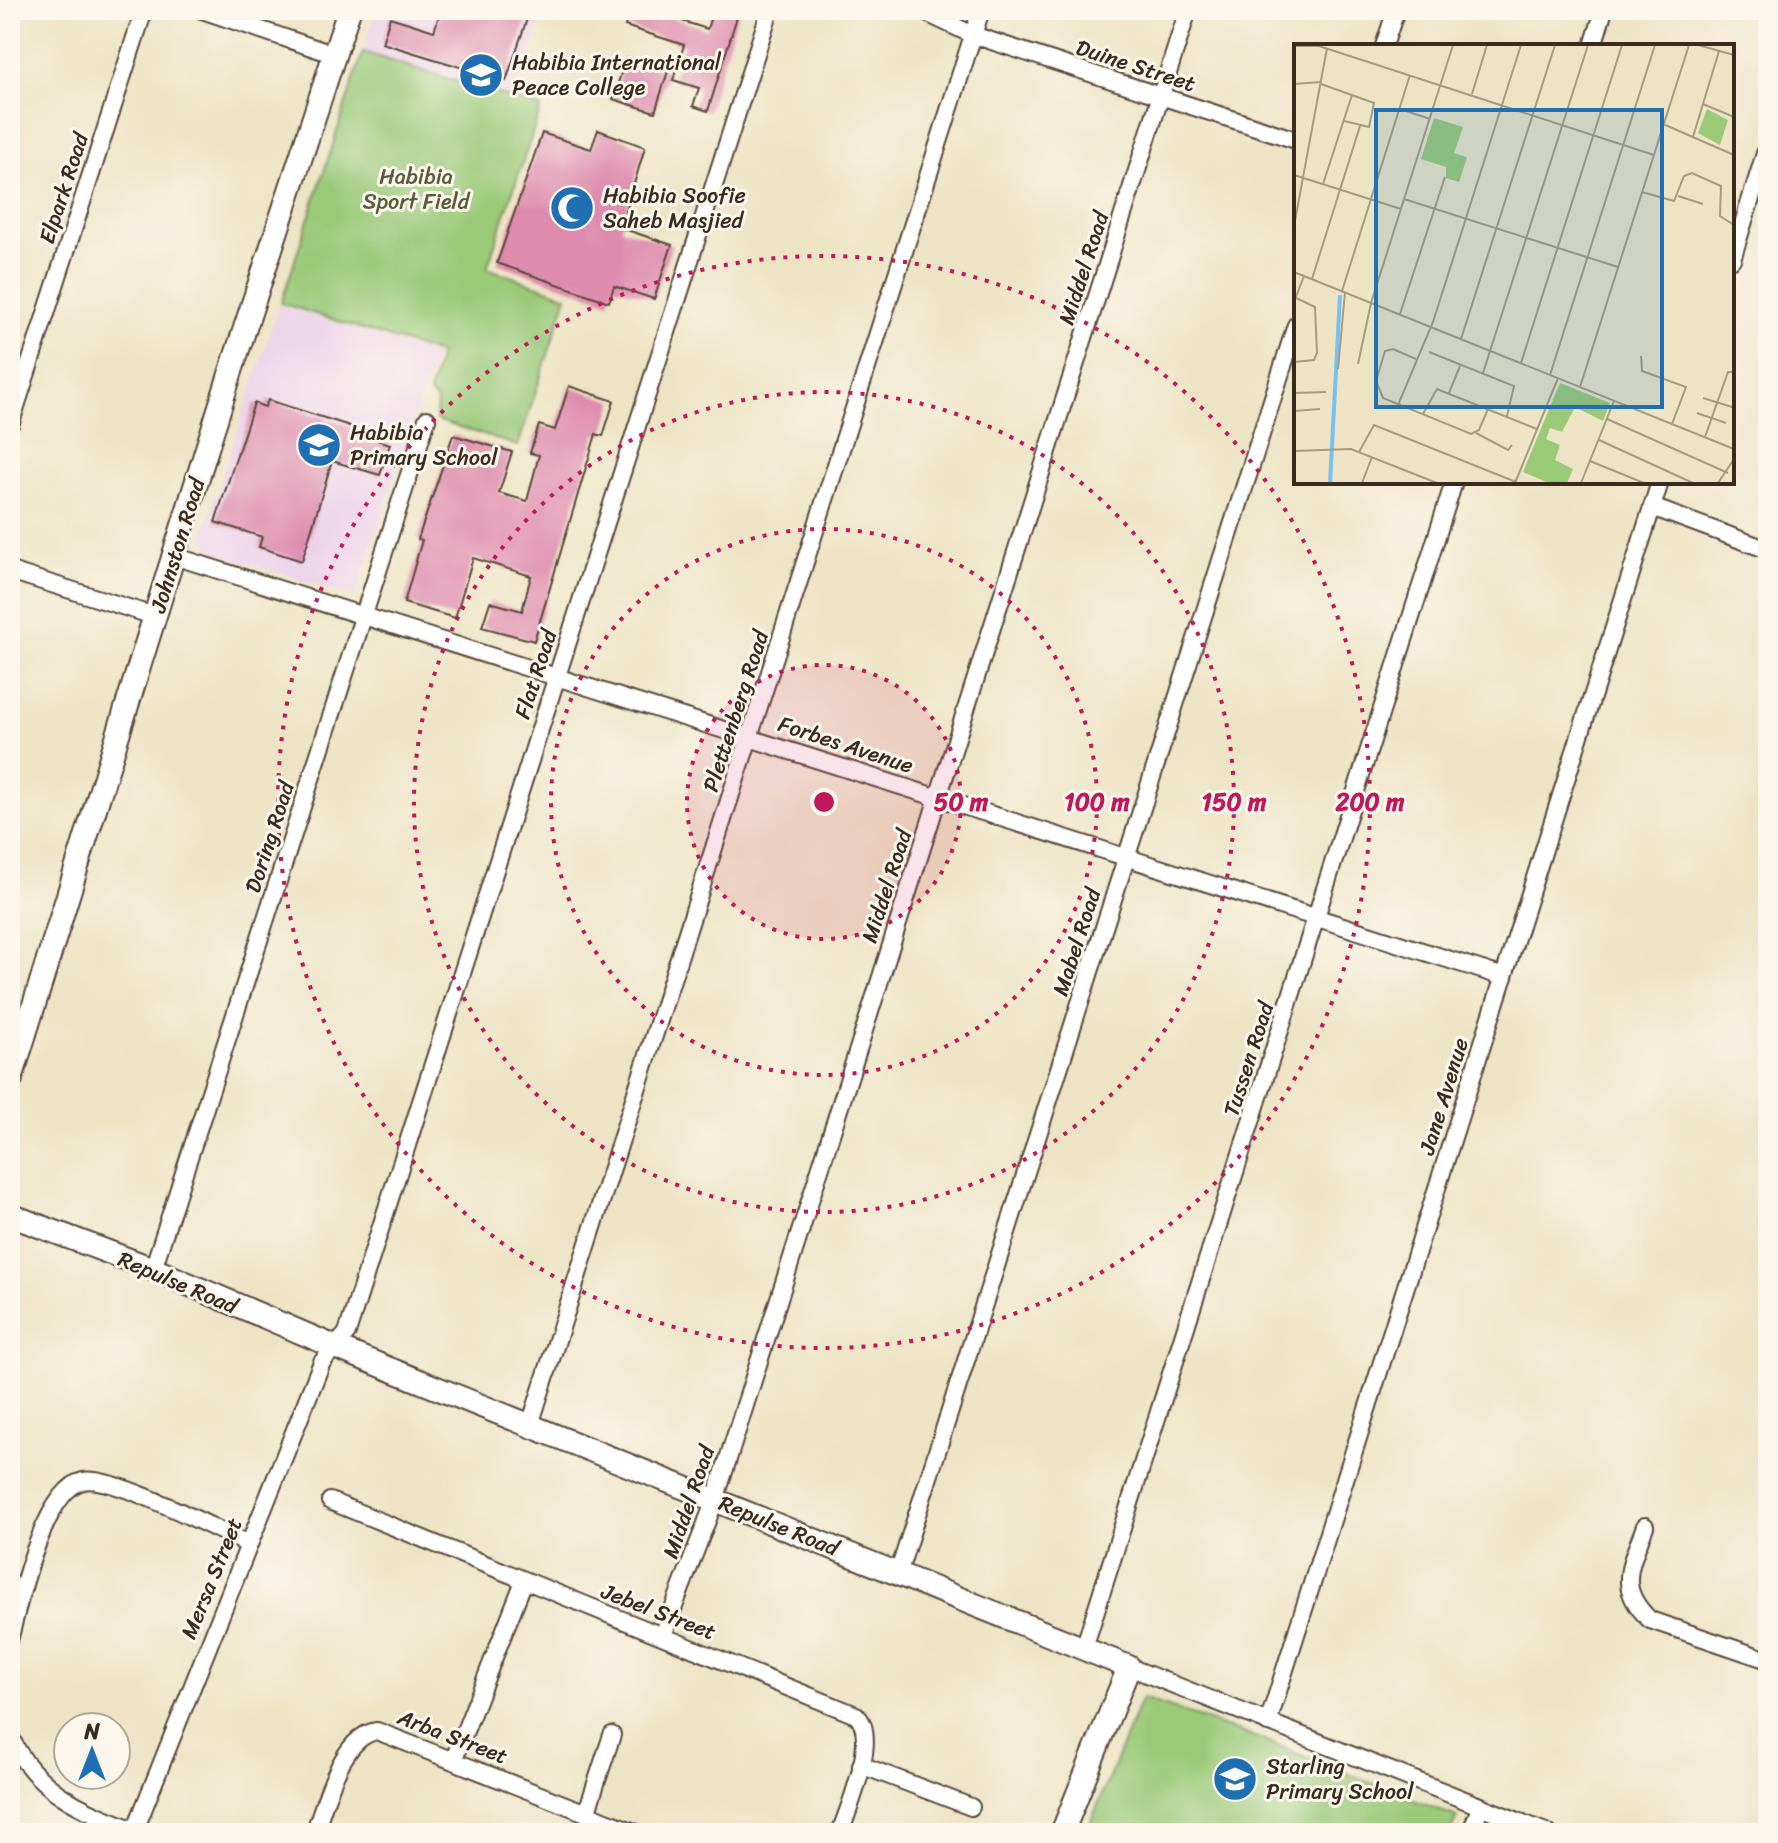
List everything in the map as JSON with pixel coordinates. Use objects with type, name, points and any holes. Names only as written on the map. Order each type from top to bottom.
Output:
[{"type":"street","name":"Elpark Road","points":[[10,425],[144,10]]},
{"type":"street","points":[[202,10],[335,55]]},
{"type":"street","name":"Johnston Road","points":[[10,1082],[154,616],[349,10]]},
{"type":"street","name":"Flat Road","points":[[335,1347],[347,1333],[353,1317],[770,10]]},
{"type":"street","name":"Duine Street","points":[[920,10],[973,35],[1294,139]]},
{"type":"street","name":"Plettenberg Road","points":[[530,1425],[981,10]]},
{"type":"street","name":"Middel Road","points":[[663,1635],[715,1500],[1188,10]]},
{"type":"street","points":[[1385,44],[1396,10]]},
{"type":"street","points":[[1594,44],[1604,10]]},
{"type":"street","points":[[1734,253],[1768,144]]},
{"type":"street","name":"Mabel Road","points":[[898,1574],[1294,331]]},
{"type":"street","name":"Doring Road","points":[[153,1269],[427,419]]},
{"type":"street","name":"Tussen Road","points":[[1084,1648],[1453,484]]},
{"type":"street","name":"Jane Avenue","points":[[1268,1723],[1659,484]]},
{"type":"street","points":[[1652,507],[1768,550]]},
{"type":"street","name":"Forbes Avenue","points":[[174,556],[1127,855],[1504,977]]},
{"type":"street","points":[[10,571],[154,616]]},
{"type":"street","name":"Repulse Road","points":[[10,1215],[153,1269],[335,1347],[1548,1833]]},
{"type":"street","name":"Mersa Street","points":[[139,1832],[248,1544],[322,1362],[335,1347]]},
{"type":"street","points":[[10,1637],[30,1567],[59,1497],[83,1481],[109,1482],[248,1544]]},
{"type":"street","name":"Jebel Street","points":[[330,1501],[856,1715],[866,1731],[861,1765],[840,1833]]},
{"type":"street","points":[[1645,1526],[1629,1569],[1627,1587],[1634,1606],[1650,1620],[1768,1660]]},
{"type":"street","points":[[454,1759],[524,1581]]},
{"type":"street","points":[[1062,1833],[1129,1667]]},
{"type":"street","name":"Arba Street","points":[[314,1833],[348,1749],[363,1734],[383,1732],[637,1833]]},
{"type":"street","points":[[587,1811],[612,1735]]},
{"type":"street","points":[[10,1736],[33,1773],[61,1799],[139,1832]]},
{"type":"street","points":[[861,1765],[971,1807]]},
{"type":"street","points":[[1470,1833],[1481,1806]]},
{"type":"shaded area","name":"Habibia International Peace College","points":[[377,10],[544,10],[515,99],[363,51]]},
{"type":"shaded area","name":"Habibia Primary School","points":[[279,305],[435,355],[355,597],[215,553],[203,535]]},
{"type":"green space","name":"Habibia Sport Field","points":[[363,52],[541,108],[487,268],[567,296],[518,446],[436,420],[437,401],[429,393],[440,354],[281,303]]},
{"type":"green space","name":"Starling Primary School","points":[[1142,1698],[1266,1741],[1457,1817],[1450,1833],[1086,1833]]},
{"type":"building","points":[[441,10],[530,10],[506,81],[382,43],[390,17],[434,31]]},
{"type":"building","points":[[630,10],[648,10],[707,29],[713,10],[739,10],[708,111],[693,106],[699,88],[673,80],[684,45],[625,26]]},
{"type":"building","points":[[626,58],[668,71],[655,112],[613,99]]},
{"type":"building","name":"Habibia Soofie Saheb Masjied","points":[[598,130],[645,147],[621,228],[672,245],[654,299],[614,286],[609,302],[497,263],[542,133],[591,149]]},
{"type":"building","points":[[569,386],[614,401],[603,436],[596,434],[534,641],[482,627],[490,602],[522,611],[531,576],[473,558],[455,618],[404,603],[422,540],[418,539],[453,435],[512,452],[499,493],[527,501],[539,455],[530,453],[539,425],[555,430]]},
{"type":"building","points":[[268,400],[378,435],[377,440],[390,444],[380,475],[332,461],[302,561],[259,547],[262,537],[215,522],[254,403],[265,407]]},
{"type":"place","name":"Habibia International Peace College","points":[[481,75]]},
{"type":"place","name":"Habibia Soofie Saheb Masjied","points":[[572,208]]},
{"type":"place","name":"Habibia Primary School","points":[[319,445]]},
{"type":"place","name":"Starling Primary School","points":[[1235,1779]]}]
